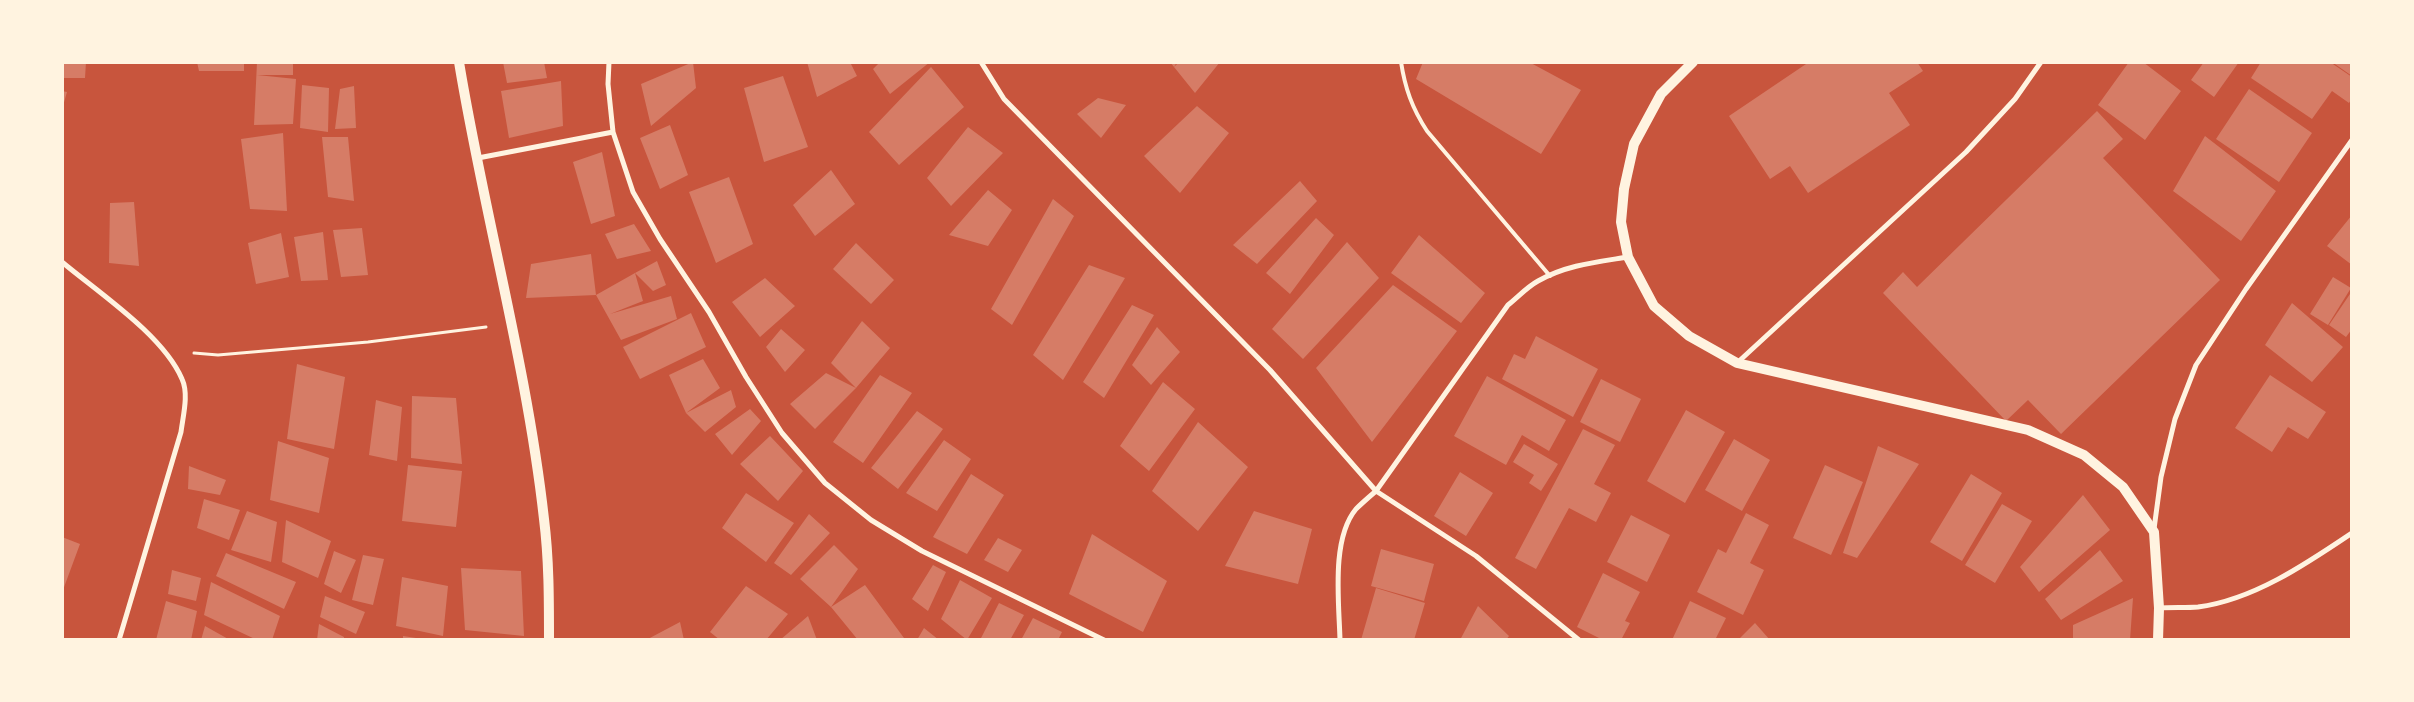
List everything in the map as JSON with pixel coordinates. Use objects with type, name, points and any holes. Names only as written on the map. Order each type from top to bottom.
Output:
[{"type":"main road","points":[[459,62],[510,323],[544,519],[549,588],[549,640]]},
{"type":"main road","points":[[1693,62],[1661,94],[1634,144],[1624,189],[1621,222],[1628,257],[1654,306],[1689,336],[1737,363],[2028,430],[2084,455],[2123,487],[2154,532],[2159,608],[2158,640]]},
{"type":"street","points":[[609,62],[608,84],[613,132],[633,192],[660,239],[709,312],[746,377],[782,433],[824,482],[871,520],[922,551],[1104,640]]},
{"type":"street","points":[[981,62],[1004,99],[1270,370],[1376,490],[1476,556],[1579,640]]},
{"type":"street","points":[[1737,363],[1966,152],[2015,99],[2041,62]]},
{"type":"street","points":[[478,158],[613,132]]},
{"type":"street","points":[[2154,532],[2161,478],[2174,419],[2196,365],[2246,289],[2352,140]]},
{"type":"street","points":[[1340,640],[1339,561],[1344,532],[1355,510],[1376,490],[1508,305],[1537,281],[1575,266],[1628,257]]},
{"type":"street","points":[[62,262],[143,329],[166,351],[183,380],[185,406],[180,432],[120,640]]},
{"type":"street","points":[[2159,608],[2198,607],[2243,595],[2286,574],[2352,533]]},
{"type":"lane","points":[[1400,62],[1406,92],[1427,130],[1550,276]]},
{"type":"path","points":[[166,351],[218,355],[368,342],[510,323]]},
{"type":"building","points":[[62,62],[86,62],[85,78],[62,78]]},
{"type":"building","points":[[197,62],[244,62],[244,71],[199,71]]},
{"type":"building","points":[[257,62],[293,62],[293,75],[257,75],[296,79],[293,124],[254,125]]},
{"type":"building","points":[[503,62],[544,62],[547,78],[507,83]]},
{"type":"building","points":[[693,62],[696,88],[651,126],[641,84]]},
{"type":"building","points":[[807,62],[850,62],[857,76],[817,97]]},
{"type":"building","points":[[880,62],[930,62],[890,94],[873,69]]},
{"type":"building","points":[[1170,62],[1177,62],[1174,67]]},
{"type":"building","points":[[1179,62],[1220,62],[1195,93],[1174,67]]},
{"type":"building","points":[[1423,62],[1529,62],[1581,90],[1541,154],[1416,79]]},
{"type":"building","points":[[1809,62],[1917,62],[1923,71],[1889,93],[1910,125],[1808,193],[1790,166],[1770,179],[1729,116]]},
{"type":"building","points":[[2129,62],[2143,62],[2181,91],[2145,140],[2098,105]]},
{"type":"building","points":[[2204,62],[2239,62],[2214,97],[2191,80]]},
{"type":"building","points":[[2261,62],[2330,62],[2352,77],[2352,98],[2349,103],[2332,91],[2312,119],[2251,78]]},
{"type":"building","points":[[2332,62],[2352,62],[2352,76]]},
{"type":"building","points":[[931,67],[964,107],[899,165],[869,132]]},
{"type":"building","points":[[783,76],[808,147],[764,162],[744,88]]},
{"type":"building","points":[[561,81],[563,126],[509,138],[501,91]]},
{"type":"building","points":[[302,85],[329,88],[328,132],[300,128]]},
{"type":"building","points":[[354,86],[356,128],[335,129],[340,89]]},
{"type":"building","points":[[2249,89],[2312,133],[2279,182],[2216,139]]},
{"type":"building","points":[[62,91],[67,92],[63,106],[62,106]]},
{"type":"building","points":[[1098,98],[1126,105],[1101,138],[1077,114]]},
{"type":"building","points":[[1197,106],[1229,133],[1180,193],[1144,156]]},
{"type":"building","points":[[2097,111],[2123,139],[2103,158],[2220,280],[2061,434],[2028,400],[2006,421],[1883,293],[1903,272],[1917,287]]},
{"type":"building","points":[[670,125],[688,175],[660,189],[640,138]]},
{"type":"building","points":[[968,127],[1003,153],[951,206],[927,178]]},
{"type":"building","points":[[283,133],[287,211],[250,209],[241,139]]},
{"type":"building","points":[[2205,136],[2276,191],[2241,241],[2173,191]]},
{"type":"building","points":[[322,137],[348,137],[354,201],[328,197]]},
{"type":"building","points":[[602,152],[615,216],[591,224],[573,162]]},
{"type":"building","points":[[831,170],[855,204],[815,236],[793,205]]},
{"type":"building","points":[[729,177],[753,244],[716,263],[689,192]]},
{"type":"building","points":[[1300,181],[1317,201],[1257,264],[1233,245]]},
{"type":"building","points":[[988,190],[1012,210],[988,246],[949,235]]},
{"type":"building","points":[[1053,199],[1074,216],[1012,325],[991,309]]},
{"type":"building","points":[[134,202],[139,266],[109,263],[110,203]]},
{"type":"building","points":[[2352,215],[2352,265],[2327,246]]},
{"type":"building","points":[[1316,218],[1334,235],[1290,294],[1266,273]]},
{"type":"building","points":[[634,224],[651,251],[617,259],[605,234]]},
{"type":"building","points":[[362,228],[368,275],[341,277],[333,230]]},
{"type":"building","points":[[323,232],[328,280],[301,281],[294,237]]},
{"type":"building","points":[[281,233],[289,277],[256,284],[248,243]]},
{"type":"building","points":[[1419,235],[1485,293],[1461,323],[1391,273]]},
{"type":"building","points":[[1347,242],[1379,278],[1303,359],[1272,329]]},
{"type":"building","points":[[856,243],[894,280],[871,304],[833,269]]},
{"type":"building","points":[[591,254],[596,295],[526,298],[531,264]]},
{"type":"building","points":[[657,261],[666,285],[653,291],[635,273]]},
{"type":"building","points":[[1089,265],[1125,278],[1063,380],[1033,355]]},
{"type":"building","points":[[635,273],[643,301],[610,314],[671,296],[677,319],[621,340],[596,295]]},
{"type":"building","points":[[2333,277],[2351,288],[2328,325],[2310,314]]},
{"type":"building","points":[[765,278],[795,306],[760,337],[732,302]]},
{"type":"building","points":[[1393,285],[1457,331],[1372,442],[1316,368]]},
{"type":"building","points":[[2352,291],[2352,329],[2346,337],[2329,325]]},
{"type":"building","points":[[2292,303],[2343,347],[2312,382],[2265,345]]},
{"type":"building","points":[[1132,305],[1154,315],[1104,398],[1083,382]]},
{"type":"building","points":[[691,313],[706,347],[640,379],[623,347]]},
{"type":"building","points":[[862,321],[890,348],[856,388],[831,363]]},
{"type":"building","points":[[1157,327],[1180,352],[1151,385],[1132,365]]},
{"type":"building","points":[[781,329],[805,350],[785,372],[766,347]]},
{"type":"building","points":[[1536,336],[1598,369],[1573,417],[1502,379],[1514,354],[1525,359]]},
{"type":"building","points":[[703,359],[720,388],[686,413],[669,375]]},
{"type":"building","points":[[297,364],[345,377],[334,449],[287,439]]},
{"type":"building","points":[[826,373],[856,388],[815,429],[790,404]]},
{"type":"building","points":[[880,375],[912,393],[863,463],[833,442]]},
{"type":"building","points":[[2270,375],[2326,412],[2308,439],[2288,427],[2272,452],[2235,428]]},
{"type":"building","points":[[1487,376],[1566,420],[1549,451],[1522,435],[1506,465],[1454,436]]},
{"type":"building","points":[[1601,379],[1641,399],[1620,442],[1580,422]]},
{"type":"building","points":[[1163,382],[1195,409],[1149,471],[1120,446]]},
{"type":"building","points":[[731,390],[736,407],[705,432],[686,413]]},
{"type":"building","points":[[412,396],[456,398],[462,464],[411,458]]},
{"type":"building","points":[[376,400],[402,407],[397,461],[369,455]]},
{"type":"building","points":[[750,409],[761,421],[732,455],[715,434]]},
{"type":"building","points":[[1686,410],[1725,432],[1685,503],[1647,481]]},
{"type":"building","points":[[917,411],[943,429],[898,489],[871,468]]},
{"type":"building","points":[[1198,422],[1248,467],[1198,531],[1152,491]]},
{"type":"building","points":[[1583,429],[1615,445],[1594,484],[1611,493],[1596,522],[1569,508],[1536,569],[1515,558]]},
{"type":"building","points":[[770,436],[803,471],[778,501],[740,464]]},
{"type":"building","points":[[1734,439],[1770,460],[1742,511],[1705,490]]},
{"type":"building","points":[[944,440],[971,459],[937,511],[906,493]]},
{"type":"building","points":[[278,441],[329,458],[319,513],[270,500]]},
{"type":"building","points":[[1524,444],[1558,464],[1541,491],[1529,483],[1534,475],[1513,462]]},
{"type":"building","points":[[1878,446],[1919,464],[1857,558],[1843,553]]},
{"type":"building","points":[[408,465],[462,471],[456,527],[402,521]]},
{"type":"building","points":[[1825,465],[1863,482],[1831,555],[1793,538]]},
{"type":"building","points":[[189,466],[226,480],[220,495],[188,489]]},
{"type":"building","points":[[1460,472],[1493,493],[1466,536],[1434,516]]},
{"type":"building","points":[[971,474],[1004,495],[967,554],[933,537]]},
{"type":"building","points":[[1971,474],[2002,493],[1962,561],[1930,542]]},
{"type":"building","points":[[746,493],[794,523],[766,562],[722,528]]},
{"type":"building","points":[[2083,495],[2110,530],[2039,592],[2020,567]]},
{"type":"building","points":[[204,499],[240,510],[229,540],[197,528]]},
{"type":"building","points":[[2002,504],[2032,521],[1995,583],[1965,565]]},
{"type":"building","points":[[247,511],[277,522],[271,562],[231,550]]},
{"type":"building","points":[[1254,511],[1312,529],[1298,584],[1225,566]]},
{"type":"building","points":[[1746,513],[1769,525],[1750,563],[1764,570],[1743,615],[1697,592],[1718,549],[1726,553]]},
{"type":"building","points":[[809,514],[830,533],[791,575],[774,563]]},
{"type":"building","points":[[1631,515],[1670,535],[1647,582],[1607,562]]},
{"type":"building","points":[[286,520],[331,541],[318,578],[282,562]]},
{"type":"building","points":[[1092,534],[1167,581],[1143,632],[1069,594]]},
{"type":"building","points":[[62,537],[80,544],[63,590],[62,590]]},
{"type":"building","points":[[998,538],[1022,550],[1008,572],[984,560]]},
{"type":"building","points":[[834,545],[858,569],[831,607],[800,579]]},
{"type":"building","points":[[1381,549],[1434,564],[1424,601],[1371,586]]},
{"type":"building","points":[[2100,550],[2123,581],[2061,620],[2045,599]]},
{"type":"building","points":[[334,551],[356,560],[341,593],[324,584]]},
{"type":"building","points":[[226,553],[296,582],[284,609],[216,576]]},
{"type":"building","points":[[363,555],[384,559],[373,605],[352,600]]},
{"type":"building","points":[[933,565],[946,572],[928,611],[912,599]]},
{"type":"building","points":[[461,568],[521,571],[524,636],[465,630]]},
{"type":"building","points":[[172,570],[201,578],[196,601],[168,594]]},
{"type":"building","points":[[1603,573],[1640,592],[1625,621],[1630,623],[1621,640],[1603,640],[1577,627]]},
{"type":"building","points":[[402,577],[448,586],[443,636],[396,626]]},
{"type":"building","points":[[960,580],[992,598],[967,640],[941,619]]},
{"type":"building","points":[[211,582],[280,616],[272,640],[257,640],[204,615]]},
{"type":"building","points":[[865,585],[904,638],[902,640],[858,640],[831,607]]},
{"type":"building","points":[[746,586],[788,614],[766,640],[720,640],[710,632]]},
{"type":"building","points":[[1376,588],[1425,603],[1414,640],[1361,640]]},
{"type":"building","points":[[325,596],[365,612],[356,634],[320,617]]},
{"type":"building","points":[[2133,598],[2130,640],[2073,640],[2073,625]]},
{"type":"building","points":[[166,601],[197,611],[191,640],[156,640]]},
{"type":"building","points":[[1690,601],[1726,618],[1715,640],[1672,640]]},
{"type":"building","points":[[999,603],[1024,615],[1010,640],[980,640]]},
{"type":"building","points":[[1478,606],[1509,636],[1506,640],[1460,640]]},
{"type":"building","points":[[808,616],[817,640],[780,640]]},
{"type":"building","points":[[1033,618],[1062,632],[1058,640],[1021,640]]},
{"type":"building","points":[[680,622],[684,640],[646,640]]},
{"type":"building","points":[[1755,623],[1770,640],[1738,640]]},
{"type":"building","points":[[319,624],[344,637],[344,640],[317,640]]},
{"type":"building","points":[[205,626],[230,640],[201,640]]},
{"type":"building","points":[[924,628],[939,640],[917,640]]},
{"type":"building","points":[[403,636],[416,638],[416,640],[403,640]]}]
